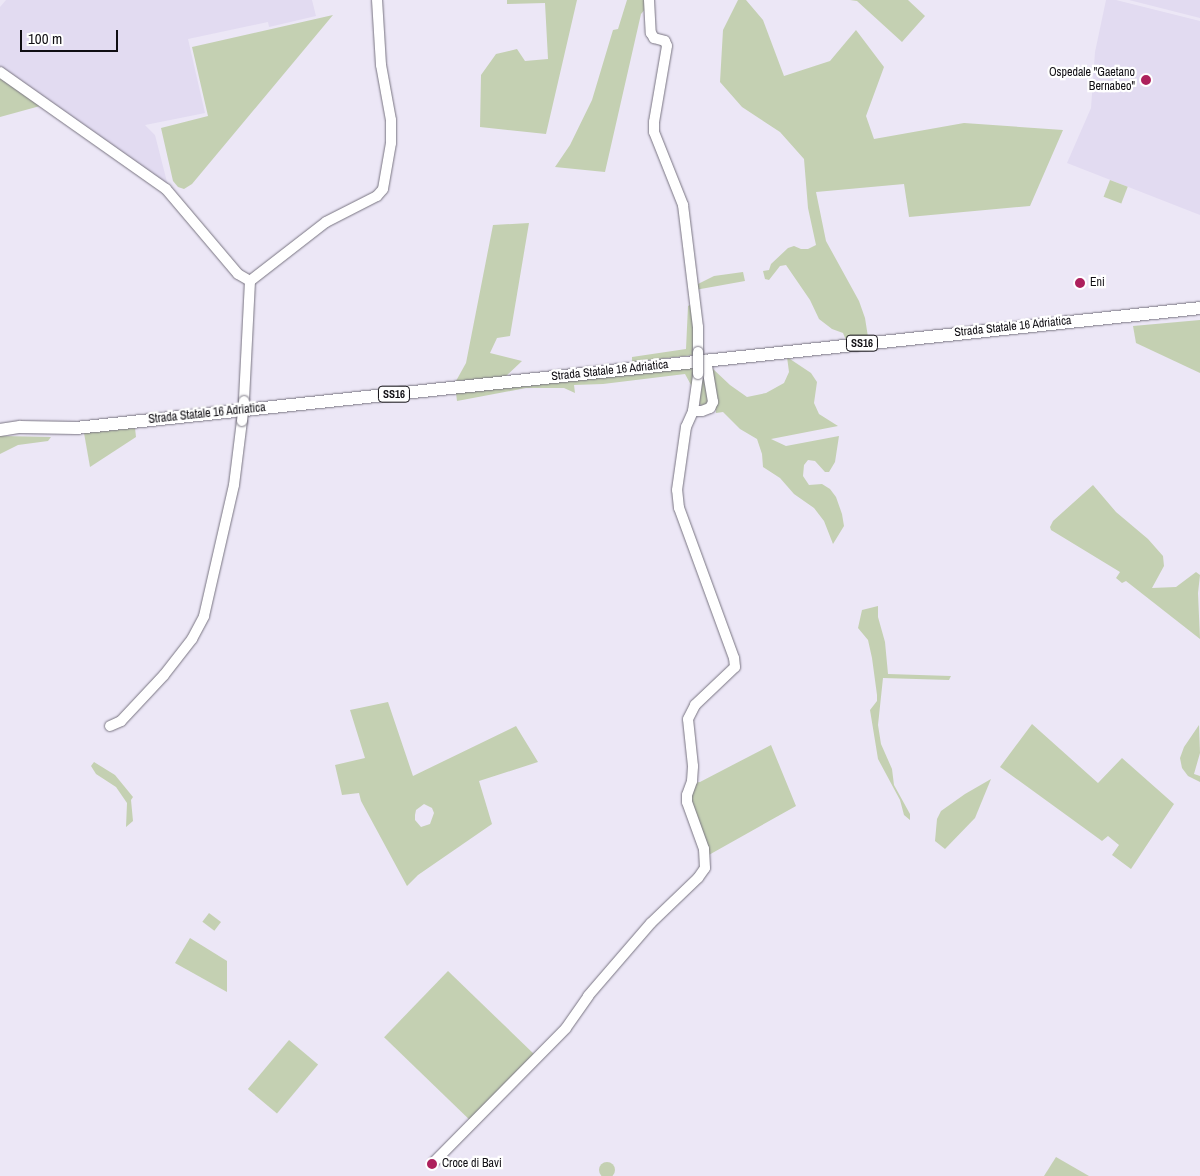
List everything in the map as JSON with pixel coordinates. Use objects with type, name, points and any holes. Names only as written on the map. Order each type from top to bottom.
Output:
[{"type":"main road","name":"Strada Statale 16 Adriatica","points":[[0,430],[20,427],[76,428],[705,357],[1200,308]]},
{"type":"main road","name":"Strada Statale 16 Adriatica","points":[[0,422],[20,427]]},
{"type":"street","points":[[110,726],[121,721],[164,675],[192,639],[204,616],[234,485],[244,401],[250,281],[326,222],[377,196],[383,189],[391,143],[391,120],[381,65],[377,0]]},
{"type":"street","points":[[649,0],[651,33],[654,38],[666,41],[667,46],[655,113],[654,132],[683,205],[698,327],[713,402],[710,408],[702,411],[692,411]]},
{"type":"street","points":[[0,72],[166,189],[238,274],[250,281]]},
{"type":"street","points":[[434,1162],[566,1028],[588,996],[651,923],[698,878],[704,868],[704,850],[687,802],[693,766],[688,719],[695,704],[735,667],[734,658],[679,508],[677,490],[686,427],[692,411],[698,374],[705,357]]},
{"type":"shaded area","points":[[6,0],[312,0],[316,16],[269,27],[268,22],[188,39],[205,113],[145,125],[155,135],[168,186],[0,69],[0,7]]},
{"type":"shaded area","name":"Ospedale \"Gaetano Bernabeo\"","points":[[1106,0],[1116,0],[1200,21],[1200,215],[1067,163],[1091,108],[1095,52]]},
{"type":"shaded area","points":[[1129,0],[1200,0],[1200,18]]},
{"type":"green space","points":[[507,0],[577,0],[546,134],[480,127],[481,75],[496,54],[517,49],[525,61],[548,59],[545,3],[507,4]]},
{"type":"green space","points":[[627,0],[647,0],[647,7],[641,14],[605,172],[555,167],[570,145],[592,100],[613,30],[618,29]]},
{"type":"green space","points":[[738,0],[746,0],[763,20],[784,76],[830,61],[856,30],[884,67],[866,116],[874,139],[964,123],[1063,130],[1030,206],[909,217],[904,184],[816,192],[826,241],[859,301],[865,318],[868,337],[846,340],[843,333],[832,329],[819,319],[810,300],[786,265],[780,266],[769,280],[765,279],[763,271],[769,270],[771,264],[788,248],[794,246],[808,249],[816,245],[808,208],[804,159],[780,132],[742,107],[720,82],[723,30]]},
{"type":"green space","points":[[850,0],[908,0],[925,16],[902,42],[857,1]]},
{"type":"green space","points":[[333,15],[192,184],[184,189],[178,187],[173,181],[161,128],[208,116],[192,47]]},
{"type":"green space","points":[[0,74],[40,106],[0,117]]},
{"type":"green space","points":[[1110,180],[1128,187],[1121,204],[1104,197]]},
{"type":"green space","points":[[529,223],[510,336],[497,338],[490,353],[522,361],[505,377],[456,381],[466,363],[493,225]]},
{"type":"green space","points":[[743,272],[745,281],[695,290],[694,286],[714,276]]},
{"type":"green space","points":[[692,304],[694,355],[632,362],[632,357],[686,349],[688,306]]},
{"type":"green space","points":[[1200,320],[1200,373],[1136,343],[1133,326]]},
{"type":"green space","points":[[787,357],[811,373],[817,382],[814,403],[819,414],[838,426],[771,439],[786,446],[839,436],[835,462],[829,472],[825,472],[815,461],[808,460],[804,465],[803,476],[809,485],[822,484],[830,489],[836,497],[844,526],[833,544],[824,521],[814,508],[794,494],[780,478],[763,467],[762,454],[757,439],[740,429],[723,412],[716,413],[712,368],[730,385],[747,397],[766,393],[784,383],[789,372]]},
{"type":"green space","points":[[694,366],[691,399],[691,385],[685,374],[603,384],[574,385],[575,393],[564,388],[526,388],[457,401],[456,393]]},
{"type":"green space","points":[[702,374],[705,375],[711,402],[703,407],[699,403]]},
{"type":"green space","points":[[135,428],[136,437],[90,467],[84,433]]},
{"type":"green space","points":[[0,436],[51,437],[48,441],[18,445],[0,454]]},
{"type":"green space","points":[[1093,485],[1116,512],[1148,539],[1163,556],[1164,566],[1152,588],[1176,587],[1196,572],[1200,575],[1198,593],[1200,639],[1126,581],[1122,583],[1116,578],[1120,572],[1051,530],[1050,527],[1053,521]]},
{"type":"green space","points":[[878,606],[878,617],[885,642],[888,674],[951,676],[949,680],[883,678],[878,725],[881,744],[892,769],[894,785],[910,814],[910,820],[904,815],[900,800],[878,759],[870,710],[877,701],[872,658],[868,640],[858,628],[862,610]]},
{"type":"green space","points":[[388,702],[413,776],[516,726],[538,762],[479,781],[492,824],[418,875],[407,886],[361,801],[359,793],[342,795],[335,765],[365,758],[350,710]],"holes":[[[424,804],[432,808],[434,813],[430,824],[421,827],[415,820],[416,810]]]},
{"type":"green space","points":[[1032,724],[1098,783],[1122,758],[1174,804],[1131,869],[1112,855],[1119,845],[1108,836],[1102,841],[1000,767]]},
{"type":"green space","points":[[1199,725],[1200,753],[1194,774],[1200,776],[1200,782],[1188,776],[1182,768],[1180,758],[1184,747]]},
{"type":"green space","points":[[771,745],[796,806],[707,856],[689,804],[693,783],[700,782]]},
{"type":"green space","points":[[94,762],[115,775],[133,797],[131,800],[133,821],[126,827],[127,803],[116,787],[96,774],[91,766]]},
{"type":"green space","points":[[991,779],[975,818],[945,849],[935,841],[937,819],[941,811]]},
{"type":"green space","points":[[209,913],[221,922],[214,931],[202,922]]},
{"type":"green space","points":[[190,938],[227,961],[227,992],[175,963]]},
{"type":"green space","points":[[448,971],[536,1056],[472,1122],[384,1037]]},
{"type":"green space","points":[[289,1040],[318,1064],[277,1113],[248,1089]]},
{"type":"green space","points":[[1056,1157],[1089,1176],[1044,1176]]},
{"type":"green space","points":[[607,1162],[615,1170],[607,1178],[599,1170]]},
{"type":"place","name":"Ospedale \"Gaetano Bernabeo\"","points":[[1146,80]]},
{"type":"place","name":"Eni","points":[[1080,283]]},
{"type":"place","name":"Croce di Bavi","points":[[432,1164]]}]
